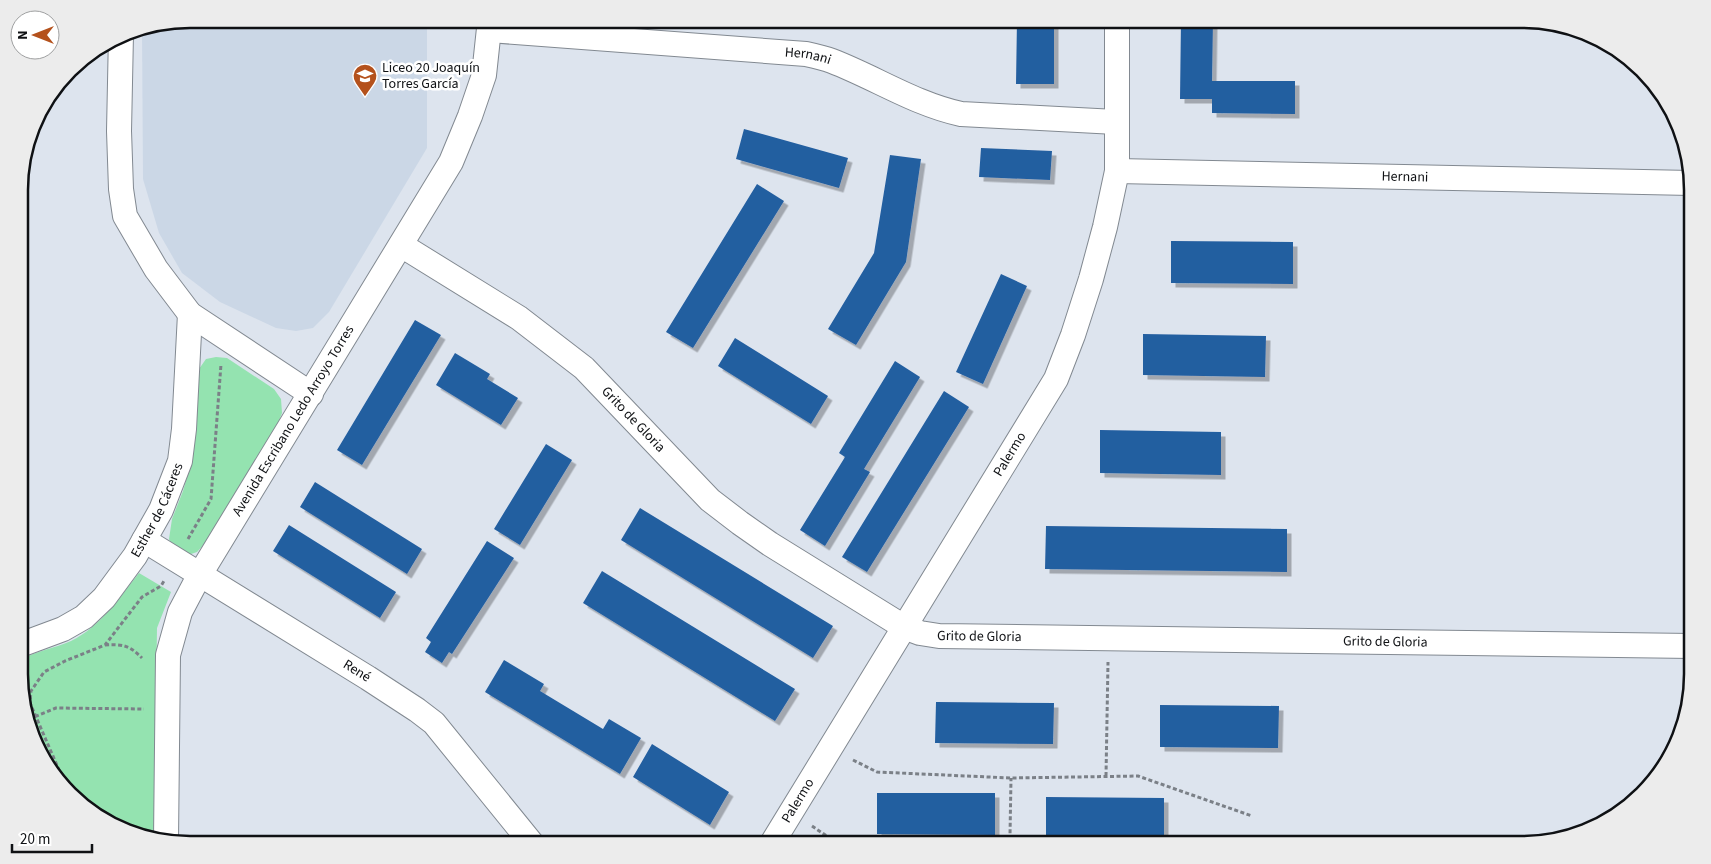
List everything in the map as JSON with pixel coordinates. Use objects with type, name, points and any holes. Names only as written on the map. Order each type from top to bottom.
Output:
[{"type":"street","name":"Avenida Escribano Ledo Arroyo Torres","points":[[166,834],[168,655],[180,612],[199,576],[450,162],[470,116],[484,75],[489,28]]},
{"type":"street","name":"Hernani","points":[[531,28],[806,54],[831,61],[941,110],[961,114],[1116,122]]},
{"type":"street","name":"Palermo","points":[[776,836],[1056,379],[1073,335],[1091,278],[1105,227],[1117,171],[1117,28]]},
{"type":"street","points":[[121,43],[119,132],[121,189],[125,216],[156,269],[190,314],[311,394]]},
{"type":"street","name":"Hernani","points":[[1117,171],[1683,183]]},
{"type":"street","name":"Grito de Gloria","points":[[401,245],[519,318],[584,368],[710,500],[740,523],[770,544],[904,628],[920,633],[939,636],[1684,646]]},
{"type":"street","name":"Esther de Cáceres","points":[[28,642],[63,629],[84,617],[104,598],[135,556],[161,510],[180,461],[184,429],[190,314]]},
{"type":"street","name":"René","points":[[144,540],[199,576],[360,672],[434,723],[526,836]]},
{"type":"path","points":[[30,702],[31,691],[44,672],[64,661],[105,644],[142,597],[161,586],[211,498],[223,336]]},
{"type":"path","points":[[1106,776],[1109,638]]},
{"type":"path","points":[[31,704],[59,770]]},
{"type":"path","points":[[33,717],[56,708],[167,710]]},
{"type":"path","points":[[830,750],[877,772],[1011,778],[1138,776],[1252,816]]},
{"type":"path","points":[[1010,836],[1011,778]]},
{"type":"path","points":[[791,812],[827,836]]},
{"type":"shaded area","points":[[179,28],[427,28],[427,148],[329,312],[313,328],[296,331],[276,328],[220,302],[182,273],[159,233],[143,179],[142,35]]},
{"type":"green space","points":[[216,357],[227,358],[274,389],[281,399],[282,413],[275,431],[207,541],[197,552],[188,555],[172,547],[169,539],[172,519],[192,460],[199,369],[206,359]]},
{"type":"green space","points":[[139,573],[171,592],[157,628],[154,832],[137,828],[118,820],[99,809],[75,789],[49,756],[33,717],[29,696],[28,656],[71,641],[81,635],[100,620]]},
{"type":"building","points":[[1017,28],[1054,28],[1054,84],[1016,84]]},
{"type":"building","points":[[1181,28],[1213,28],[1212,81],[1295,81],[1295,114],[1212,113],[1212,99],[1180,99]]},
{"type":"building","points":[[744,129],[848,158],[839,188],[736,159]]},
{"type":"building","points":[[981,148],[1052,151],[1050,180],[979,177]]},
{"type":"building","points":[[890,155],[921,159],[906,262],[856,345],[828,329],[874,253]]},
{"type":"building","points":[[757,184],[784,201],[693,348],[666,332]]},
{"type":"building","points":[[1171,241],[1293,242],[1293,284],[1171,283]]},
{"type":"building","points":[[1001,274],[1027,286],[983,384],[956,372]]},
{"type":"building","points":[[415,320],[441,335],[362,465],[337,450]]},
{"type":"building","points":[[1143,334],[1266,336],[1265,377],[1143,375]]},
{"type":"building","points":[[735,338],[828,396],[811,424],[718,366]]},
{"type":"building","points":[[455,353],[490,374],[487,379],[518,398],[501,425],[436,385]]},
{"type":"building","points":[[895,361],[920,377],[864,469],[870,472],[825,546],[800,530],[845,457],[839,453]]},
{"type":"building","points":[[944,391],[969,407],[867,572],[842,557]]},
{"type":"building","points":[[1100,430],[1221,432],[1221,475],[1100,473]]},
{"type":"building","points":[[546,444],[572,460],[520,545],[494,529]]},
{"type":"building","points":[[315,482],[422,549],[407,574],[300,507]]},
{"type":"building","points":[[640,508],[833,626],[813,658],[621,540]]},
{"type":"building","points":[[289,525],[396,592],[380,618],[273,551]]},
{"type":"building","points":[[1046,526],[1287,529],[1287,572],[1045,569]]},
{"type":"building","points":[[487,541],[514,558],[452,654],[449,652],[442,663],[425,652],[431,642],[426,638]]},
{"type":"building","points":[[602,571],[795,689],[775,721],[583,603]]},
{"type":"building","points":[[504,660],[544,684],[540,691],[603,729],[609,719],[641,738],[620,774],[485,692]]},
{"type":"building","points":[[936,702],[1054,703],[1053,744],[935,743]]},
{"type":"building","points":[[1160,705],[1279,706],[1278,748],[1160,747]]},
{"type":"building","points":[[652,744],[729,792],[710,825],[633,777]]},
{"type":"building","points":[[877,793],[995,793],[995,835],[877,834]]},
{"type":"building","points":[[1046,797],[1164,798],[1164,836],[1046,836]]},
{"type":"place","name":"Liceo 20 Joaquín Torres García","points":[[365,97]]}]
